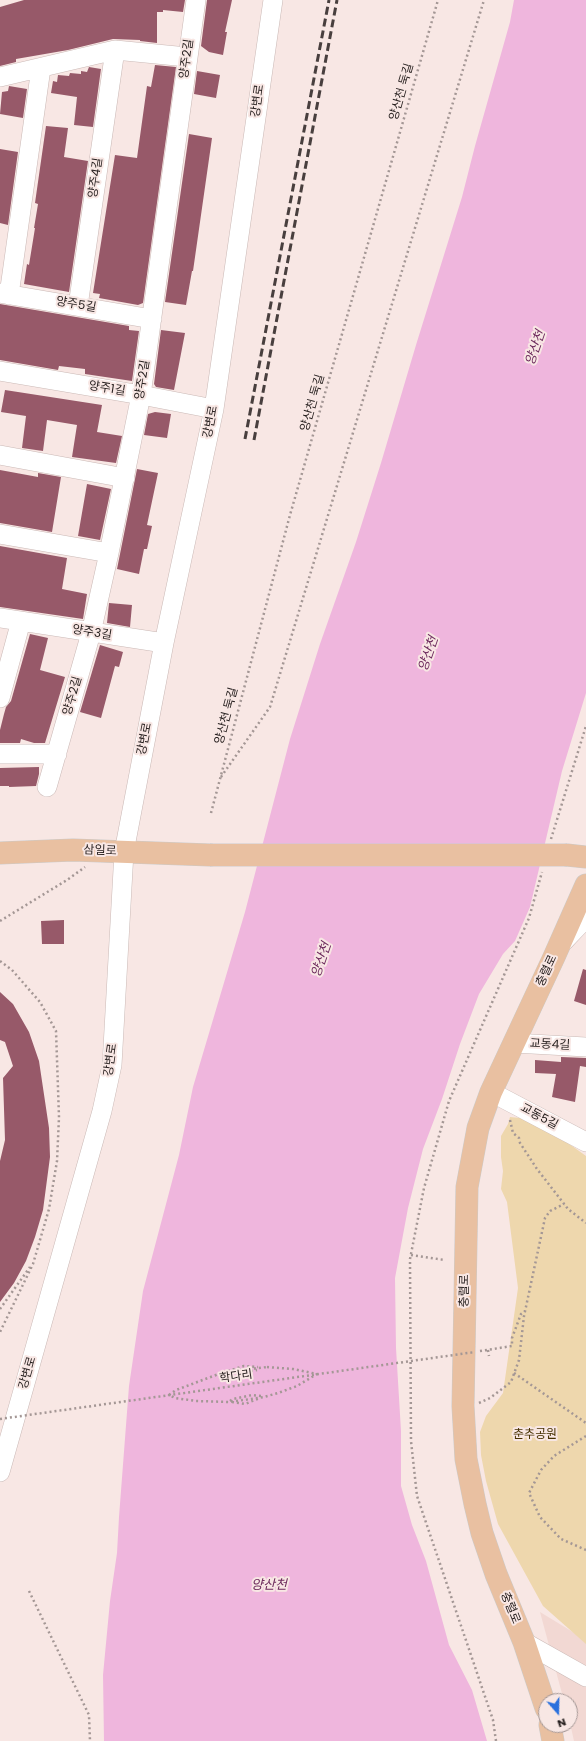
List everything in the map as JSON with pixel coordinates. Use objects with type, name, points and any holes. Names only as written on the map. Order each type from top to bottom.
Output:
[{"type":"main road","name":"삼일로","points":[[0,852],[73,850],[204,855],[577,856]]},
{"type":"main road","name":"충렬로","points":[[541,1693],[524,1642],[496,1574],[482,1533],[474,1504],[466,1459],[463,1406],[467,1187],[478,1128],[491,1092],[586,885]]},
{"type":"street","name":"양주2길","points":[[47,787],[91,632],[125,478],[141,394],[196,0]]},
{"type":"street","name":"강변로","points":[[0,1472],[102,1111],[112,1065],[124,852],[164,643],[214,409],[273,0]]},
{"type":"street","points":[[0,77],[115,50],[187,57]]},
{"type":"street","name":"양주4길","points":[[78,306],[115,50]]},
{"type":"street","points":[[5,294],[41,68]]},
{"type":"street","name":"양주5길","points":[[5,294],[152,319]]},
{"type":"street","name":"양주1길","points":[[0,371],[141,394],[214,409]]},
{"type":"street","points":[[0,455],[125,478]]},
{"type":"street","points":[[0,534],[109,553]]},
{"type":"street","name":"양주3길","points":[[0,618],[164,643]]},
{"type":"street","points":[[0,698],[21,621]]},
{"type":"street","points":[[0,754],[57,754]]},
{"type":"street","points":[[558,947],[583,921],[586,920]]},
{"type":"street","name":"교동4길","points":[[514,1043],[586,1046]]},
{"type":"street","name":"교동5길","points":[[491,1092],[586,1142]]},
{"type":"street","points":[[524,1642],[586,1677]]},
{"type":"path","name":"양산천 둑길","points":[[211,813],[290,515],[438,0]]},
{"type":"path","points":[[220,779],[270,707],[484,0]]},
{"type":"path","points":[[0,921],[90,865]]},
{"type":"path","points":[[0,921],[13,915]]},
{"type":"path","points":[[0,961],[12,970],[40,1002],[56,1031],[59,1080],[57,1161],[49,1209],[33,1264],[0,1332]]},
{"type":"path","points":[[510,1117],[512,1133],[519,1138],[520,1143],[537,1169],[568,1209],[586,1223]]},
{"type":"path","points":[[463,1406],[477,1404],[490,1398],[511,1382],[519,1360],[525,1311],[545,1218],[550,1211],[564,1204]]},
{"type":"path","points":[[411,1255],[445,1260]]},
{"type":"path","points":[[0,1309],[33,1264]]},
{"type":"path","name":"학다리","points":[[0,1419],[510,1347],[512,1346],[512,1338],[521,1314],[525,1311]]},
{"type":"path","points":[[488,1350],[489,1356]]},
{"type":"path","points":[[244,1366],[294,1369],[317,1374],[297,1386],[244,1404],[196,1401],[175,1398],[169,1395],[176,1390],[236,1367],[244,1366]]},
{"type":"path","points":[[224,1372],[231,1374],[241,1373],[260,1368]]},
{"type":"path","points":[[514,1372],[586,1423]]},
{"type":"path","points":[[230,1402],[233,1399],[252,1395],[264,1397]]},
{"type":"path","points":[[586,1436],[554,1456],[541,1470],[529,1492],[540,1517],[561,1539],[586,1550]]},
{"type":"path","points":[[29,1591],[89,1715],[90,1741]]},
{"type":"shaded area","points":[[540,1612],[586,1640],[586,1741],[574,1741],[572,1733],[578,1733],[578,1693],[562,1693]]},
{"type":"green space","name":"춘추공원","points":[[510,1117],[520,1118],[545,1129],[561,1138],[586,1156],[586,1644],[543,1606],[498,1524],[486,1481],[481,1455],[480,1432],[486,1416],[503,1393],[518,1288],[507,1202],[501,1189],[503,1171],[501,1136]]},
{"type":"water","name":"양산천","points":[[514,0],[586,0],[586,693],[562,771],[530,907],[515,941],[503,954],[479,994],[423,1149],[408,1208],[395,1278],[396,1348],[401,1431],[401,1486],[412,1525],[426,1561],[449,1645],[472,1690],[487,1741],[104,1741],[103,1675],[110,1601],[117,1553],[129,1386],[143,1291],[179,1155],[193,1087],[245,912],[290,739],[320,644],[356,542],[462,197],[510,22]]},
{"type":"building","points":[[24,0],[185,0],[183,12],[163,10],[163,12],[157,12],[157,43],[140,40],[113,39],[68,50],[16,59],[16,62],[0,66],[0,7]]},
{"type":"building","points":[[207,0],[232,0],[225,32],[227,32],[223,55],[209,52],[201,46]]},
{"type":"building","points":[[155,65],[176,67],[143,303],[138,305],[99,298],[100,294],[93,293],[115,155],[137,158],[147,86],[151,87]]},
{"type":"building","points":[[89,67],[101,69],[93,127],[74,125],[77,97],[51,93],[53,81],[57,82],[58,75],[69,76],[70,73],[81,74],[81,71],[87,72]]},
{"type":"building","points":[[197,71],[220,75],[216,98],[194,94]]},
{"type":"building","points":[[9,86],[27,89],[23,118],[0,114],[2,92],[8,91]]},
{"type":"building","points":[[46,126],[68,128],[64,157],[88,161],[69,292],[24,284],[27,264],[29,265],[35,228],[38,204],[35,203]]},
{"type":"building","points":[[189,134],[212,138],[193,271],[186,305],[165,302]]},
{"type":"building","points":[[0,149],[18,152],[8,225],[0,223]]},
{"type":"building","points":[[0,304],[129,326],[129,330],[139,331],[132,381],[85,374],[85,369],[59,366],[58,370],[0,360]]},
{"type":"building","points":[[161,330],[185,333],[174,390],[156,387],[154,384]]},
{"type":"building","points":[[5,390],[102,405],[97,432],[122,436],[116,463],[72,457],[77,425],[47,420],[43,451],[22,448],[26,416],[1,412]]},
{"type":"building","points":[[155,412],[171,414],[167,438],[144,435],[148,414]]},
{"type":"building","points":[[137,469],[158,473],[147,525],[152,526],[147,549],[144,549],[139,574],[117,569]]},
{"type":"building","points":[[0,470],[38,477],[38,473],[61,477],[52,532],[0,523]]},
{"type":"building","points":[[87,484],[111,489],[100,540],[78,536]]},
{"type":"building","points":[[0,546],[67,558],[62,589],[87,594],[83,619],[0,607]]},
{"type":"building","points":[[109,603],[132,605],[130,627],[107,623]]},
{"type":"building","points":[[30,634],[48,638],[40,670],[65,677],[45,743],[34,743],[21,739],[20,743],[0,743],[0,730],[4,714],[6,707],[11,701]]},
{"type":"building","points":[[100,645],[123,652],[119,667],[115,666],[101,718],[80,712]]},
{"type":"building","points":[[39,767],[36,786],[0,786],[0,768]]},
{"type":"building","points":[[64,920],[64,944],[42,944],[41,921]]},
{"type":"building","points":[[583,969],[586,970],[586,1005],[574,1001]]},
{"type":"building","points":[[0,992],[13,1004],[29,1032],[39,1061],[49,1128],[50,1157],[43,1210],[35,1237],[26,1261],[14,1283],[0,1302],[0,1161],[5,1140],[3,1078],[13,1066],[5,1042],[0,1040]]},
{"type":"building","points":[[561,1057],[586,1058],[586,1067],[580,1066],[575,1102],[552,1097],[556,1074],[535,1073],[535,1060],[561,1062]]},
{"type":"railway","points":[[245,439],[329,0]]},
{"type":"railway","points":[[254,440],[337,0]]}]
